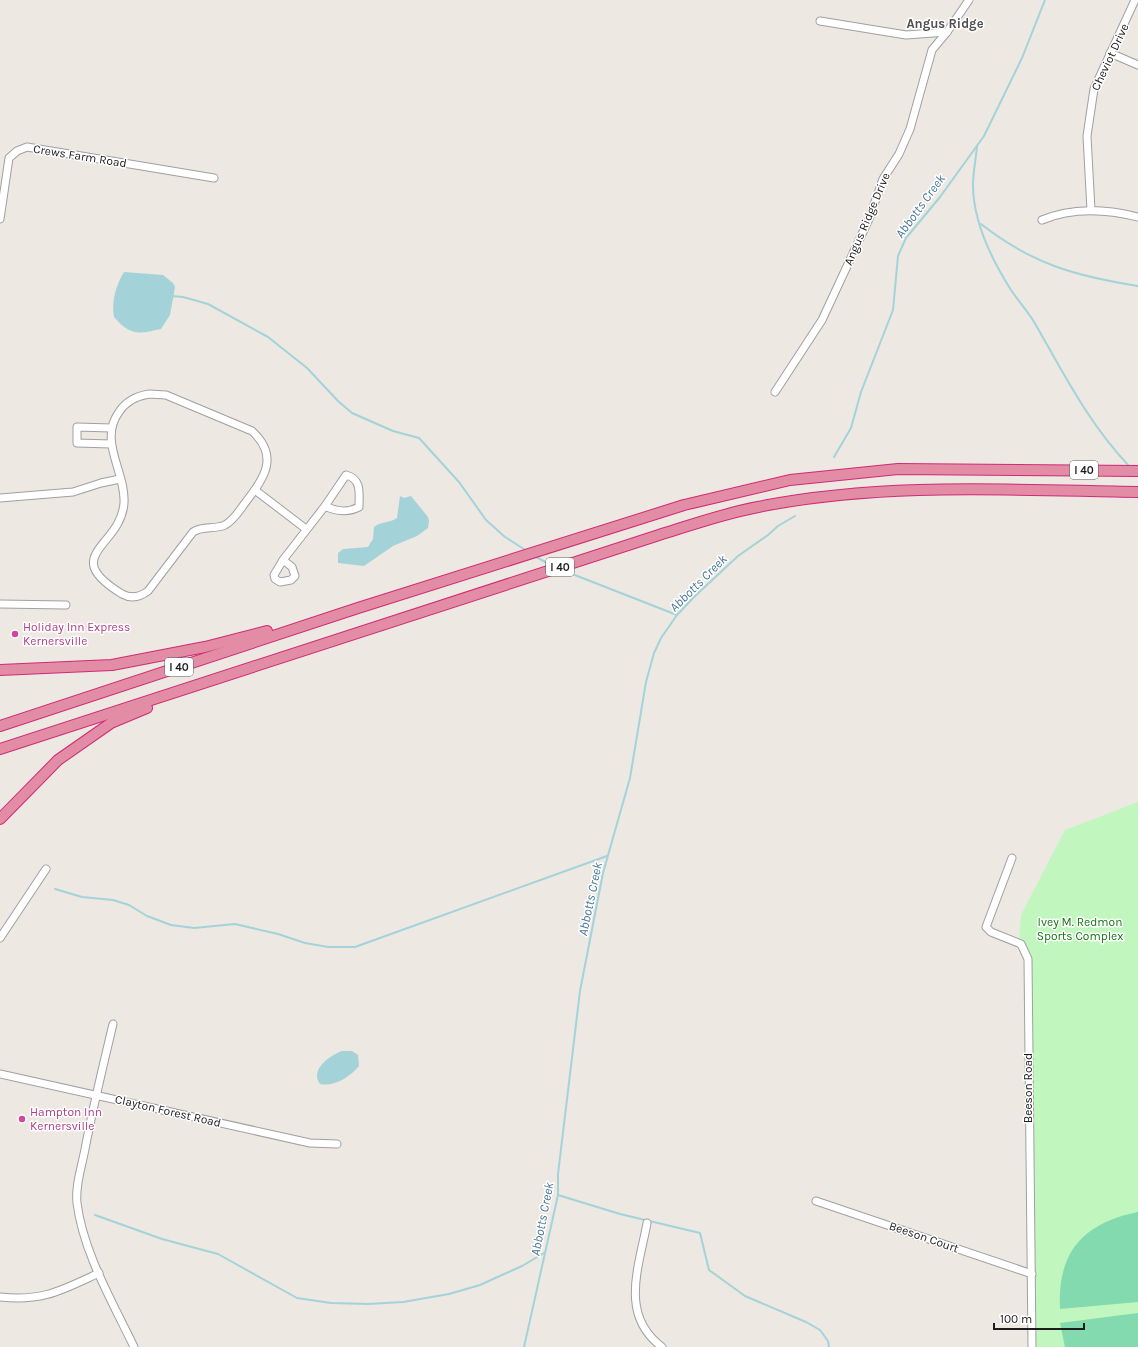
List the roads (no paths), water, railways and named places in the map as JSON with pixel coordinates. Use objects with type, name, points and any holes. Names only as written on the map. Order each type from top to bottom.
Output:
[{"type":"highway","name":"I 40","points":[[0,726],[358,608],[684,505],[790,480],[898,469],[1138,471]]},
{"type":"highway","name":"I 40","points":[[0,749],[659,535],[758,507],[863,493],[966,490],[1138,492]]},
{"type":"highway","points":[[0,670],[112,665],[205,647],[358,608]]},
{"type":"highway","points":[[0,819],[58,760],[111,723],[170,698],[238,672]]},
{"type":"street","name":"Angus Ridge Drive","points":[[775,392],[822,320],[869,219],[883,179],[899,154],[910,129],[932,50],[947,32],[969,0]]},
{"type":"street","name":"Cheviot Drive","points":[[1091,210],[1087,136],[1089,113],[1094,90],[1135,0]]},
{"type":"street","points":[[820,20],[906,34],[947,32]]},
{"type":"street","points":[[1110,53],[1138,65]]},
{"type":"street","name":"Crews Farm Road","points":[[0,219],[9,158],[17,150],[27,147],[214,178]]},
{"type":"street","points":[[1042,220],[1054,215],[1091,210],[1122,213],[1138,217]]},
{"type":"street","points":[[141,395],[166,395],[245,427],[258,437],[266,450],[266,473],[255,490],[230,522],[221,526],[201,528],[193,532],[148,591],[135,597],[122,594],[97,575],[92,564],[94,555],[116,526],[121,515],[124,502],[111,444],[112,428],[116,416],[126,403],[141,395]]},
{"type":"street","points":[[111,444],[77,443],[77,427],[112,428]]},
{"type":"street","points":[[283,560],[325,506],[346,475],[356,480],[359,490],[359,507],[344,511],[325,506]]},
{"type":"street","points":[[0,498],[73,492],[101,483],[120,479]]},
{"type":"street","points":[[255,490],[306,529]]},
{"type":"street","points":[[0,604],[66,605]]},
{"type":"street","name":"Beeson Road","points":[[1012,858],[986,927],[991,932],[1021,944],[1028,959],[1028,1135],[1032,1274],[1032,1347]]},
{"type":"street","points":[[0,938],[46,869]]},
{"type":"street","points":[[113,1024],[96,1095],[78,1184],[77,1201],[84,1235],[99,1273],[134,1347]]},
{"type":"street","name":"Clayton Forest Road","points":[[0,1074],[310,1143],[337,1144]]},
{"type":"street","name":"Beeson Court","points":[[816,1201],[1032,1274]]},
{"type":"street","points":[[647,1223],[635,1286],[635,1302],[638,1315],[644,1328],[652,1339],[662,1347]]},
{"type":"street","points":[[0,1297],[34,1298],[54,1293],[99,1273]]},
{"type":"water","points":[[124,272],[163,275],[173,283],[175,287],[170,315],[161,329],[147,332],[135,332],[125,328],[114,317],[113,305],[115,294]]},
{"type":"water","points":[[400,496],[404,498],[411,496],[428,517],[428,528],[417,536],[393,546],[364,566],[338,563],[338,553],[343,549],[368,547],[373,539],[374,527],[397,518]]},
{"type":"water","points":[[342,1051],[352,1051],[358,1055],[359,1066],[351,1074],[336,1083],[325,1085],[320,1084],[317,1078],[319,1068],[327,1059]]},
{"type":"waterway","name":"Abbotts Creek","points":[[834,457],[851,428],[861,392],[893,310],[898,256],[906,238],[940,197],[984,136],[1022,58],[1045,0]]},
{"type":"waterway","points":[[977,146],[973,180],[976,213],[985,240],[997,266],[1011,290],[1034,322],[1090,417],[1129,466]]},
{"type":"waterway","points":[[981,224],[1000,238],[1036,259],[1074,273],[1138,286]]},
{"type":"waterway","points":[[171,296],[183,297],[208,304],[268,337],[307,368],[338,401],[352,413],[393,431],[419,438],[459,482],[486,520],[505,537],[527,551]]},
{"type":"waterway","name":"Abbotts Creek","points":[[524,1347],[558,1195],[558,1174],[580,991],[603,873],[630,778],[646,682],[654,653],[661,638],[677,615],[694,597],[738,556],[778,526],[795,516]]},
{"type":"waterway","points":[[534,556],[553,566]]},
{"type":"waterway","points":[[562,570],[677,615]]},
{"type":"waterway","points":[[55,889],[82,897],[113,900],[129,905],[147,916],[171,925],[194,928],[235,924],[278,934],[305,943],[328,947],[355,947],[607,856]]},
{"type":"waterway","points":[[558,1195],[620,1214],[700,1233],[709,1270],[745,1296],[806,1322],[820,1330],[828,1341],[829,1347]]},
{"type":"waterway","points":[[95,1215],[162,1239],[218,1254],[297,1298],[331,1303],[368,1304],[403,1302],[449,1294],[480,1285],[522,1266],[544,1253]]},
{"type":"place","name":"Holiday Inn Express Kernersville","points":[[15,634]]},
{"type":"place","name":"Hampton Inn Kernersville","points":[[22,1119]]},
{"type":"district","name":"Angus Ridge","points":[[945,23]]},
{"type":"park label","name":"Ivey M. Redmon Sports Complex","points":[[1080,929]]}]
